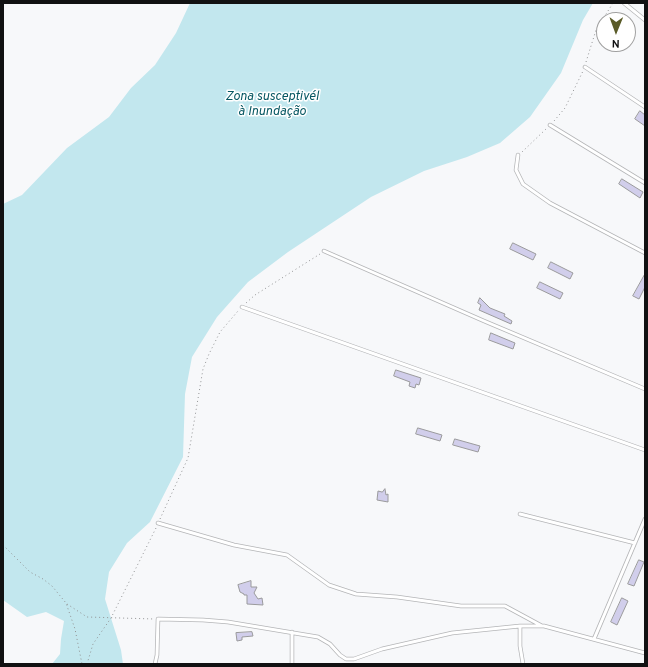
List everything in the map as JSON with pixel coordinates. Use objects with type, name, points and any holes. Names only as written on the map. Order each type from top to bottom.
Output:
[{"type":"lane","points":[[624,3],[645,20]]},
{"type":"lane","points":[[585,67],[645,107]]},
{"type":"lane","points":[[550,125],[645,183]]},
{"type":"lane","points":[[518,155],[516,170],[523,184],[550,203],[645,253]]},
{"type":"lane","points":[[324,251],[484,321],[645,388]]},
{"type":"lane","points":[[242,307],[645,450]]},
{"type":"lane","points":[[520,514],[635,543]]},
{"type":"lane","points":[[594,640],[645,519]]},
{"type":"lane","points":[[158,523],[234,545],[287,555],[329,585],[356,594],[397,597],[461,606],[505,606],[544,626],[645,653]]},
{"type":"lane","points":[[154,664],[157,654],[158,619],[228,622],[318,637],[330,644],[346,659],[354,659],[382,649],[452,633],[520,626],[544,626]]},
{"type":"lane","points":[[520,626],[520,646],[523,664]]},
{"type":"lane","points":[[292,632],[292,664]]},
{"type":"path","points":[[518,155],[550,125],[565,108],[585,67],[596,30],[613,3]]},
{"type":"path","points":[[87,664],[93,644],[111,618],[188,458],[203,369],[220,332],[255,295],[324,251]]},
{"type":"path","points":[[3,545],[30,572],[52,586],[66,603],[87,617],[158,619]]},
{"type":"path","points":[[66,603],[75,629],[82,664]]},
{"type":"water","name":"Zona susceptivél à Inundação","points":[[190,3],[593,3],[583,20],[561,73],[530,117],[500,143],[467,157],[424,171],[371,197],[288,252],[248,282],[217,317],[192,357],[185,394],[183,457],[150,522],[127,543],[109,572],[105,599],[121,650],[123,664],[52,664],[60,654],[64,621],[46,612],[27,617],[3,600],[3,204],[22,195],[67,148],[109,117],[131,88],[155,65],[176,33]]},
{"type":"building","points":[[640,111],[645,115],[645,126],[635,119]]},
{"type":"building","points":[[622,179],[643,192],[640,198],[619,184]]},
{"type":"building","points":[[513,243],[536,254],[533,260],[510,249]]},
{"type":"building","points":[[551,262],[573,273],[570,279],[548,268]]},
{"type":"building","points":[[645,274],[645,287],[639,299],[633,296]]},
{"type":"building","points":[[540,282],[563,293],[560,299],[537,288]]},
{"type":"building","points":[[480,298],[490,308],[505,314],[504,316],[512,321],[511,324],[479,310],[481,305],[478,303]]},
{"type":"building","points":[[491,333],[515,343],[513,349],[489,340]]},
{"type":"building","points":[[396,370],[421,378],[419,385],[416,384],[415,388],[409,386],[410,382],[394,376]]},
{"type":"building","points":[[418,428],[442,435],[440,441],[416,434]]},
{"type":"building","points":[[455,439],[480,446],[478,452],[453,445]]},
{"type":"building","points":[[385,489],[386,495],[388,494],[388,502],[377,500],[378,491],[382,492]]},
{"type":"building","points":[[639,560],[644,562],[634,586],[628,584]]},
{"type":"building","points":[[251,581],[251,587],[257,587],[254,593],[258,599],[262,598],[263,605],[247,604],[247,595],[240,592],[238,585]]},
{"type":"building","points":[[622,598],[628,601],[617,625],[611,622]]},
{"type":"building","points":[[252,632],[253,636],[242,637],[242,640],[237,641],[236,633]]}]
